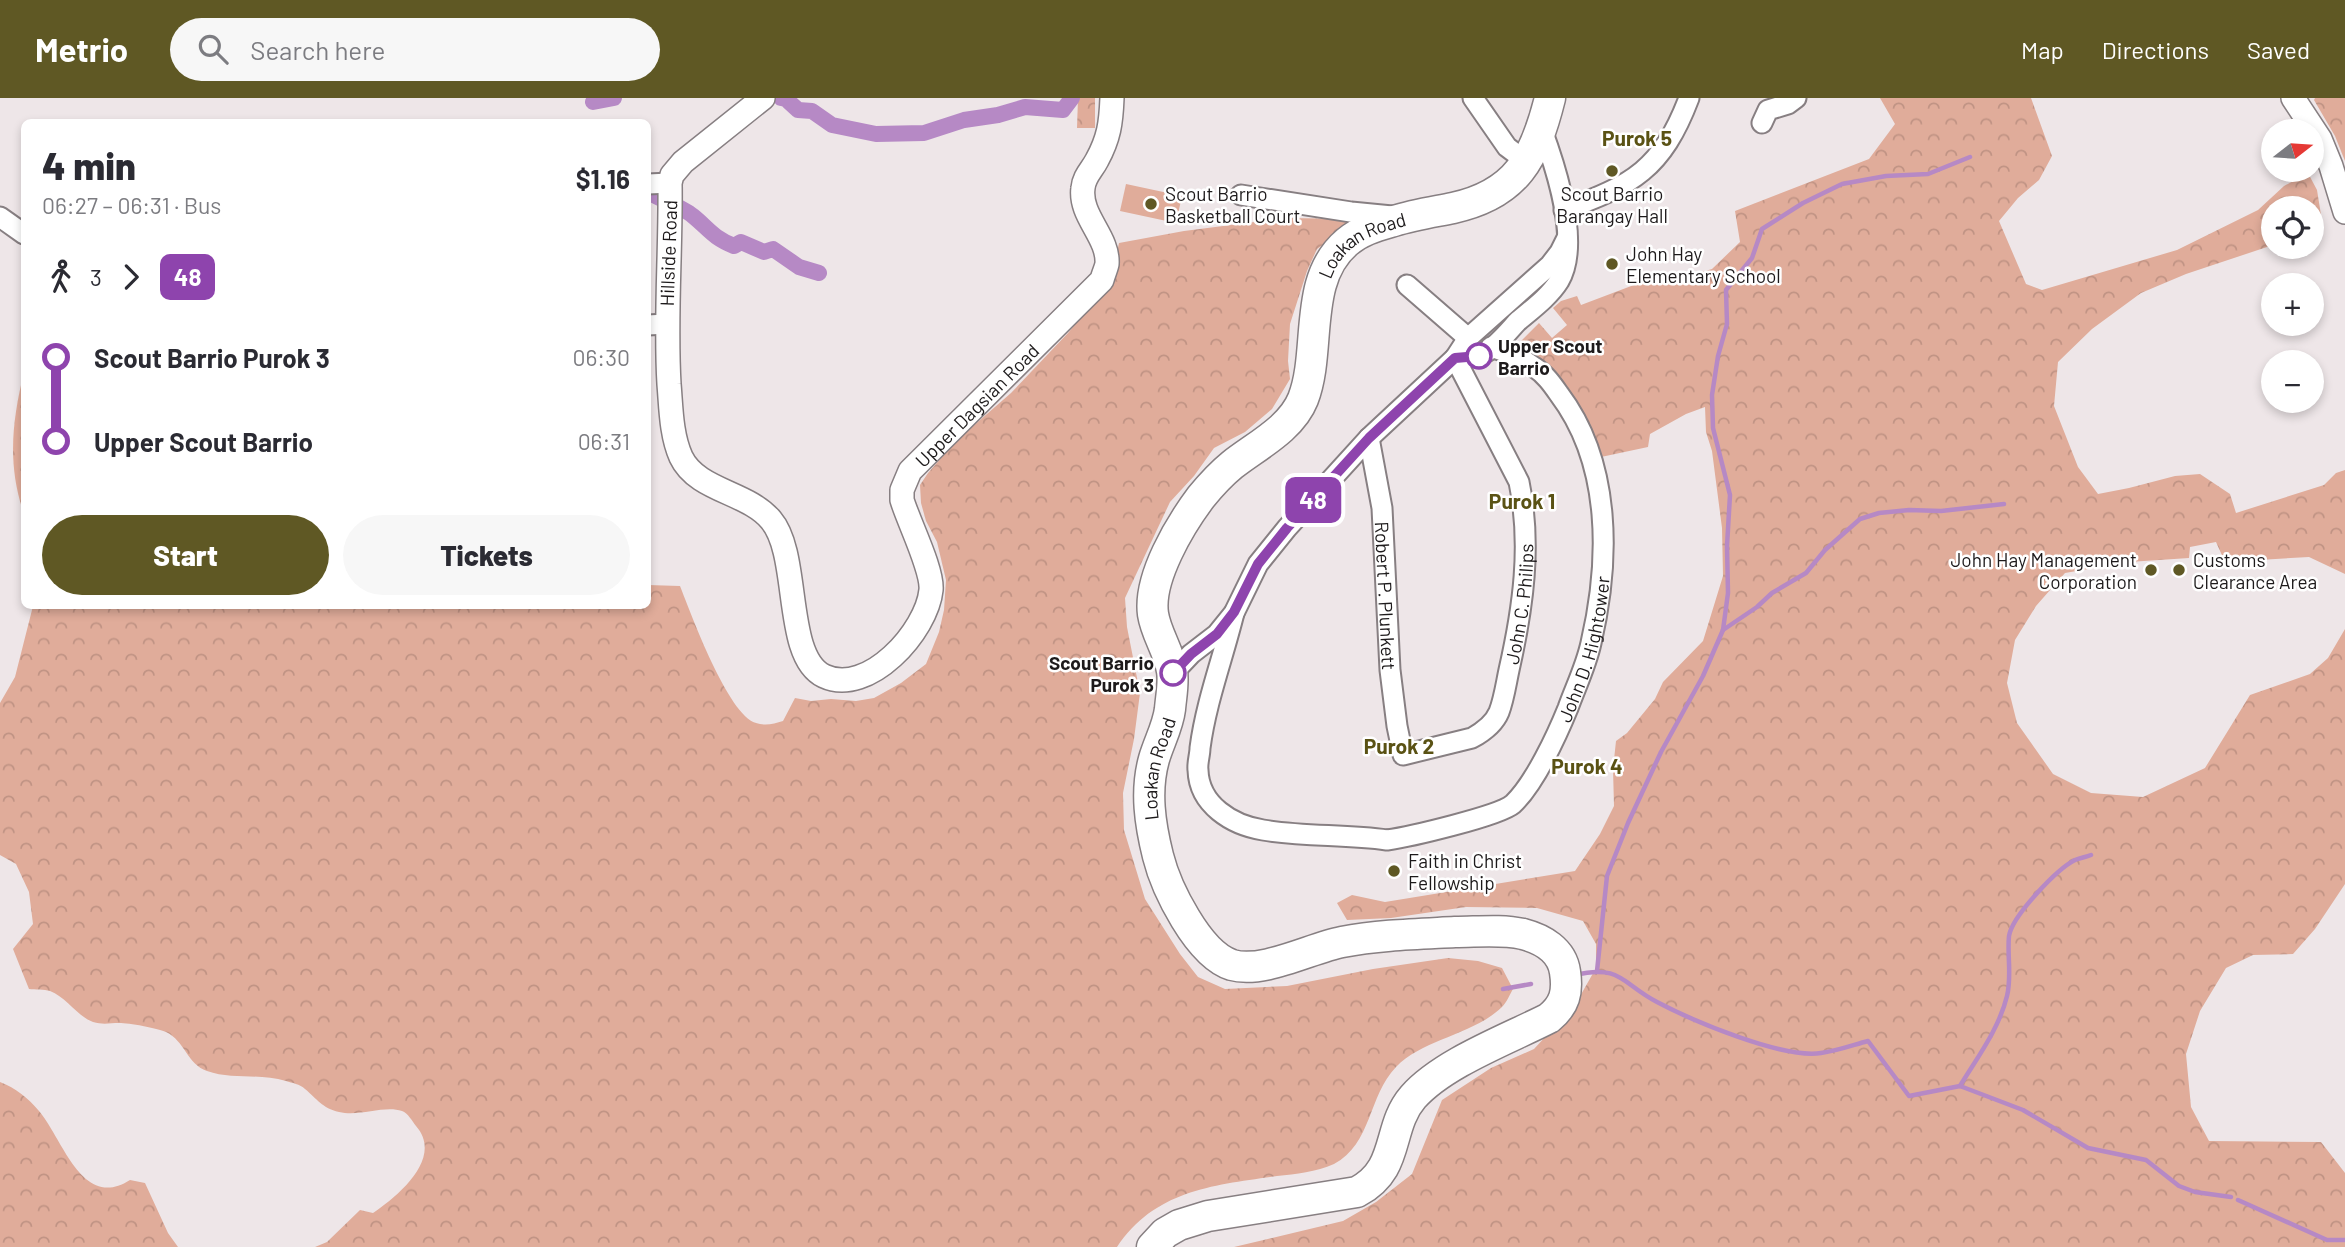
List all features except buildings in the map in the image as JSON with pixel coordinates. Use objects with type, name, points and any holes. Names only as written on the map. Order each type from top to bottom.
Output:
[{"type":"main road","name":"Loakan Road","points":[[1152,1247],[1165,1233],[1179,1225],[1208,1216],[1357,1192],[1371,1184],[1381,1174],[1404,1110],[1411,1098],[1440,1074],[1549,1018],[1559,1010],[1565,1000],[1564,964],[1556,951],[1547,944],[1522,934],[1495,931],[1406,934],[1342,942],[1256,966],[1231,964],[1202,942],[1185,921],[1159,860],[1149,816],[1153,762],[1170,714],[1173,673],[1152,611],[1155,589],[1177,532],[1202,495],[1227,469],[1290,421],[1303,399],[1312,358],[1316,310],[1322,281],[1333,257],[1346,243],[1365,230],[1407,217],[1479,201],[1504,188],[1527,162],[1542,130],[1550,98]]},
{"type":"street","name":"Hillside Road","points":[[657,325],[659,183],[763,98]]},
{"type":"street","name":"Upper Dagsian Road","points":[[657,325],[681,458],[698,476],[747,502],[770,517],[778,528],[791,578],[797,626],[805,654],[812,666],[822,675],[838,680],[866,674],[888,660],[904,645],[919,625],[932,589],[902,500],[902,490],[910,471],[1102,280],[1107,264],[1103,246],[1087,213],[1082,188],[1085,176],[1096,163],[1111,127],[1112,98]]},
{"type":"street","points":[[1473,98],[1497,134],[1514,153],[1527,162]]},
{"type":"street","points":[[1564,210],[1623,187],[1658,157],[1668,145],[1689,98]]},
{"type":"street","points":[[1762,123],[1768,110],[1788,104],[1796,98]]},
{"type":"street","points":[[2293,98],[2320,139],[2345,212]]},
{"type":"street","points":[[1455,358],[1479,356],[1491,347],[1557,283],[1564,269],[1567,238],[1564,210],[1559,180],[1542,130]]},
{"type":"street","points":[[1241,195],[1352,212],[1407,217]]},
{"type":"street","points":[[0,217],[21,232]]},
{"type":"street","points":[[1173,673],[1191,654],[1217,634],[1234,612],[1258,564],[1287,528],[1369,438],[1455,358],[1468,338],[1550,265],[1567,238]]},
{"type":"street","points":[[1407,285],[1468,338]]},
{"type":"street","name":"John D. Hightower","points":[[1234,612],[1209,703],[1198,770],[1207,797],[1215,808],[1227,817],[1264,831],[1387,840],[1505,810],[1513,804],[1524,791],[1560,730],[1583,671],[1598,606],[1604,564],[1604,535],[1593,458],[1569,406],[1544,374],[1533,366],[1491,347]]},
{"type":"street","name":"John C. Philips","points":[[1403,755],[1472,738],[1482,733],[1499,714],[1524,596],[1526,557],[1519,482],[1455,358]]},
{"type":"street","name":"Robert P. Plunkett","points":[[1369,438],[1382,508],[1390,670],[1403,755]]},
{"type":"green space","points":[[1078,98],[1095,98],[1095,128],[1077,128]]},
{"type":"green space","points":[[1880,98],[2031,98],[2052,156],[2039,180],[2018,198],[1999,221],[2026,284],[2042,290],[2177,250],[2261,207],[2261,249],[2186,274],[2141,293],[2092,329],[2058,362],[2054,406],[2078,467],[2098,494],[2175,476],[2200,474],[2230,494],[2236,513],[2324,485],[2336,473],[2345,470],[2345,574],[2309,557],[2225,562],[2216,542],[2190,547],[2189,558],[2129,562],[2065,573],[2036,606],[2015,640],[2007,683],[2017,723],[2053,774],[2091,793],[2143,797],[2205,768],[2250,695],[2310,674],[2328,658],[2345,629],[2345,884],[2315,929],[2293,954],[2253,955],[2226,968],[2200,1011],[2186,1054],[2191,1107],[2209,1141],[2321,1142],[2345,1173],[2345,1247],[1234,1247],[1343,1221],[1376,1202],[1412,1174],[1442,1100],[1491,1068],[1534,1049],[1575,1005],[1596,968],[1596,944],[1583,921],[1537,908],[1466,907],[1391,918],[1347,920],[1337,903],[1352,895],[1385,902],[1575,871],[1600,834],[1614,806],[1613,769],[1616,741],[1627,733],[1655,699],[1663,682],[1703,641],[1723,576],[1722,528],[1712,451],[1706,432],[1705,407],[1650,434],[1648,447],[1601,457],[1553,374],[1539,358],[1515,347],[1539,323],[1552,338],[1567,325],[1553,308],[1561,301],[1577,296],[1581,305],[1655,277],[1658,285],[1712,269],[1740,242],[1735,211],[1869,159],[1895,124]]},
{"type":"green space","points":[[2345,98],[2345,161],[2335,136],[2314,100]]},
{"type":"green space","points":[[2291,182],[2313,182],[2318,196],[2273,196]]},
{"type":"green space","name":"Scout Barrio Basketball Court","points":[[1126,184],[1182,196],[1176,223],[1120,211]]},
{"type":"green space","points":[[1285,218],[1360,219],[1317,249],[1290,324],[1290,379],[1272,409],[1245,432],[1214,448],[1194,476],[1170,502],[1125,598],[1127,627],[1140,693],[1123,793],[1124,830],[1145,899],[1198,977],[1225,989],[1287,986],[1448,958],[1478,961],[1502,968],[1513,989],[1504,1005],[1490,1016],[1420,1050],[1396,1067],[1380,1092],[1356,1144],[1334,1164],[1306,1172],[1209,1187],[1188,1194],[1149,1213],[1117,1247],[315,1247],[327,1242],[360,1210],[373,1213],[383,1206],[414,1175],[425,1151],[423,1138],[406,1113],[388,1109],[339,1112],[324,1106],[296,1084],[266,1077],[207,1071],[200,1068],[178,1041],[166,1032],[129,1024],[93,1022],[56,994],[48,990],[29,989],[13,949],[33,924],[29,892],[16,864],[0,855],[0,703],[15,677],[32,609],[651,609],[651,585],[680,586],[701,640],[723,684],[745,716],[756,723],[783,721],[795,698],[811,701],[856,701],[874,698],[901,683],[926,664],[939,632],[944,610],[946,580],[937,542],[926,521],[921,503],[920,485],[956,441],[1011,393],[1068,333],[1091,305],[1113,270],[1119,243],[1184,231]]},
{"type":"green space","points":[[21,387],[21,503],[13,460]]},
{"type":"green space","points":[[0,1082],[16,1090],[35,1106],[86,1179],[99,1186],[113,1187],[130,1180],[145,1183],[168,1233],[178,1247],[0,1247]]},
{"type":"waterway","points":[[593,102],[614,98]]},
{"type":"waterway","points":[[781,98],[798,110],[812,111],[832,125],[876,134],[924,133],[964,120],[998,115],[1025,107],[1063,110],[1072,98]]},
{"type":"waterway","points":[[1597,971],[1607,876],[1661,752],[1703,676],[1723,630],[1728,593],[1730,495],[1713,428],[1712,395],[1718,356],[1727,324],[1726,290],[1752,258],[1762,229],[1803,203],[1842,184],[1886,176],[1928,174],[1970,157]]},
{"type":"waterway","points":[[651,194],[688,213],[727,243],[734,246],[741,242],[764,252],[773,249],[799,267],[819,273]]},
{"type":"waterway","points":[[1723,630],[1757,607],[1772,593],[1806,573],[1825,550],[1860,519],[1879,513],[1941,511],[2004,504]]},
{"type":"waterway","points":[[1960,1086],[1987,1043],[2003,1008],[2008,989],[2009,936],[2012,927],[2036,894],[2058,873],[2075,860],[2091,855]]},
{"type":"waterway","points":[[1575,975],[1590,972],[1612,974],[1657,1002],[1692,1019],[1738,1037],[1784,1050],[1821,1053],[1868,1041],[1909,1096],[1960,1086],[2023,1110],[2088,1148],[2146,1160],[2179,1186],[2195,1192],[2231,1197]]},
{"type":"waterway","points":[[1503,989],[1531,984]]},
{"type":"waterway","points":[[2238,1200],[2327,1240],[2345,1240]]},
{"type":"bus line","name":"48","points":[[1173,673],[1191,654],[1217,634],[1234,612],[1258,564],[1369,438],[1455,358],[1479,356]]},
{"type":"place","name":"Scout Barrio Barangay Hall","points":[[1612,171]]},
{"type":"place","name":"Scout Barrio Basketball Court","points":[[1151,204]]},
{"type":"place","name":"John Hay Elementary School","points":[[1612,264]]},
{"type":"place","name":"Upper Scout Barrio","points":[[1479,356]]},
{"type":"place","name":"John Hay Management Corporation","points":[[2151,570]]},
{"type":"place","name":"Customs Clearance Area","points":[[2179,570]]},
{"type":"place","name":"Scout Barrio Purok 3","points":[[1173,673]]},
{"type":"place","name":"Faith in Christ Fellowship","points":[[1394,871]]},
{"type":"district","name":"Purok 5","points":[[1637,137]]},
{"type":"district","name":"Purok 1","points":[[1522,500]]},
{"type":"district","name":"Purok 2","points":[[1399,745]]},
{"type":"district","name":"Purok 4","points":[[1587,765]]}]
